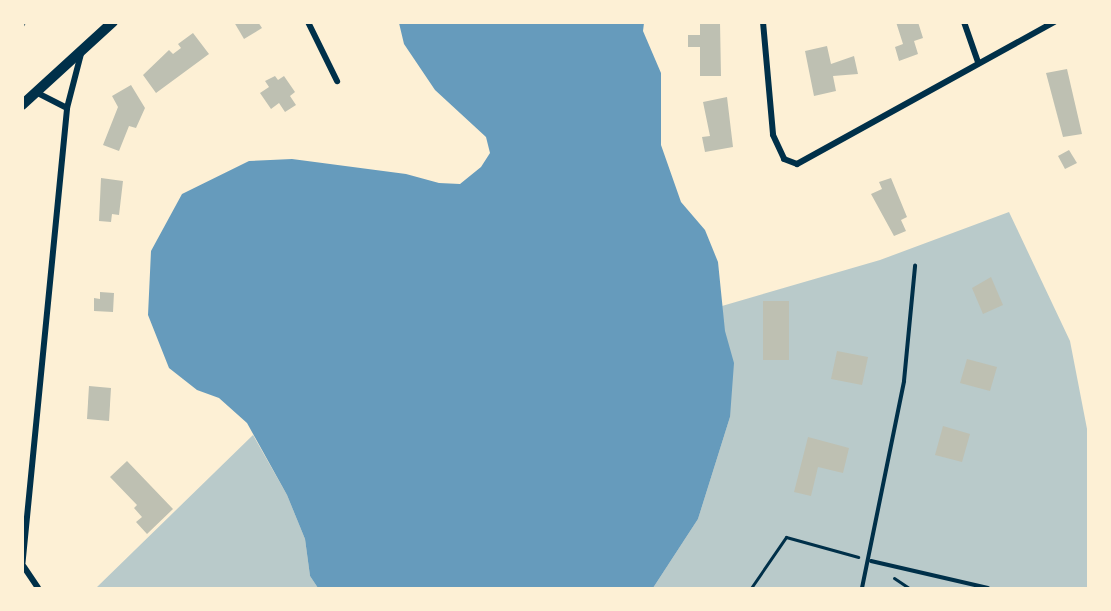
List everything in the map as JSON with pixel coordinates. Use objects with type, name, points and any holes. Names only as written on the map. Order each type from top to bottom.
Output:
[{"type":"main road","points":[[22,105],[113,22]]},
{"type":"street","points":[[308,22],[337,81]]},
{"type":"street","points":[[763,22],[773,135],[784,159],[797,164],[933,92],[978,62],[1054,22]]},
{"type":"street","points":[[964,22],[978,62]]},
{"type":"street","points":[[38,588],[23,567],[67,108],[82,48]]},
{"type":"street","points":[[36,92],[67,108]]},
{"type":"lane","points":[[862,588],[871,561],[904,381],[915,266]]},
{"type":"lane","points":[[871,561],[988,588]]},
{"type":"path","points":[[751,588],[786,537],[871,561],[909,588]]},
{"type":"shaded area","points":[[1009,212],[1070,341],[1088,434],[1088,588],[653,588],[698,519],[730,417],[722,306],[880,260]]},
{"type":"shaded area","points":[[253,435],[287,495],[305,539],[310,576],[318,588],[96,588]]},
{"type":"water","points":[[399,23],[644,23],[643,31],[661,73],[661,145],[681,202],[705,230],[718,262],[725,331],[734,363],[730,417],[698,519],[653,588],[318,588],[310,576],[305,539],[287,495],[247,423],[219,398],[197,390],[169,368],[148,315],[151,251],[182,194],[249,161],[292,159],[406,174],[439,183],[460,184],[481,167],[490,153],[486,137],[435,90],[404,44]]},
{"type":"building","points":[[234,22],[258,22],[262,28],[244,39]]},
{"type":"building","points":[[700,22],[720,22],[721,76],[700,76],[700,47],[688,47],[688,35],[700,35]]},
{"type":"building","points":[[896,22],[918,22],[923,38],[914,41],[918,54],[899,61],[895,47],[903,44]]},
{"type":"building","points":[[193,33],[209,54],[156,93],[143,75],[169,50],[173,54],[181,48],[178,44]]},
{"type":"building","points":[[827,46],[831,64],[854,56],[858,74],[833,76],[836,91],[814,96],[805,51]]},
{"type":"building","points":[[1067,69],[1082,134],[1063,137],[1046,73]]},
{"type":"building","points":[[275,76],[278,80],[284,76],[295,92],[290,96],[296,105],[285,112],[279,103],[271,109],[260,93],[269,87],[265,81]]},
{"type":"building","points":[[131,85],[145,108],[136,128],[129,126],[119,151],[103,145],[118,107],[112,96]]},
{"type":"building","points":[[727,97],[733,147],[705,152],[702,137],[710,136],[703,102]]},
{"type":"building","points":[[1069,150],[1077,163],[1065,169],[1058,156]]},
{"type":"building","points":[[101,178],[123,181],[119,215],[112,214],[111,222],[99,221]]},
{"type":"building","points":[[891,178],[907,217],[901,220],[906,231],[894,236],[871,194],[882,189],[879,182]]},
{"type":"building","points":[[991,277],[1003,305],[983,314],[972,288]]},
{"type":"building","points":[[100,292],[114,293],[113,312],[94,311],[94,298],[100,299]]},
{"type":"building","points":[[763,301],[789,301],[789,360],[763,360]]},
{"type":"building","points":[[837,351],[868,357],[862,385],[831,379]]},
{"type":"building","points":[[967,359],[997,367],[990,391],[960,383]]},
{"type":"building","points":[[89,386],[111,388],[109,421],[87,419]]},
{"type":"building","points":[[943,426],[970,434],[962,462],[935,455]]},
{"type":"building","points":[[808,437],[849,448],[843,473],[818,467],[811,496],[794,492]]},
{"type":"building","points":[[127,461],[173,509],[147,534],[136,522],[142,517],[134,508],[137,505],[110,477]]}]
